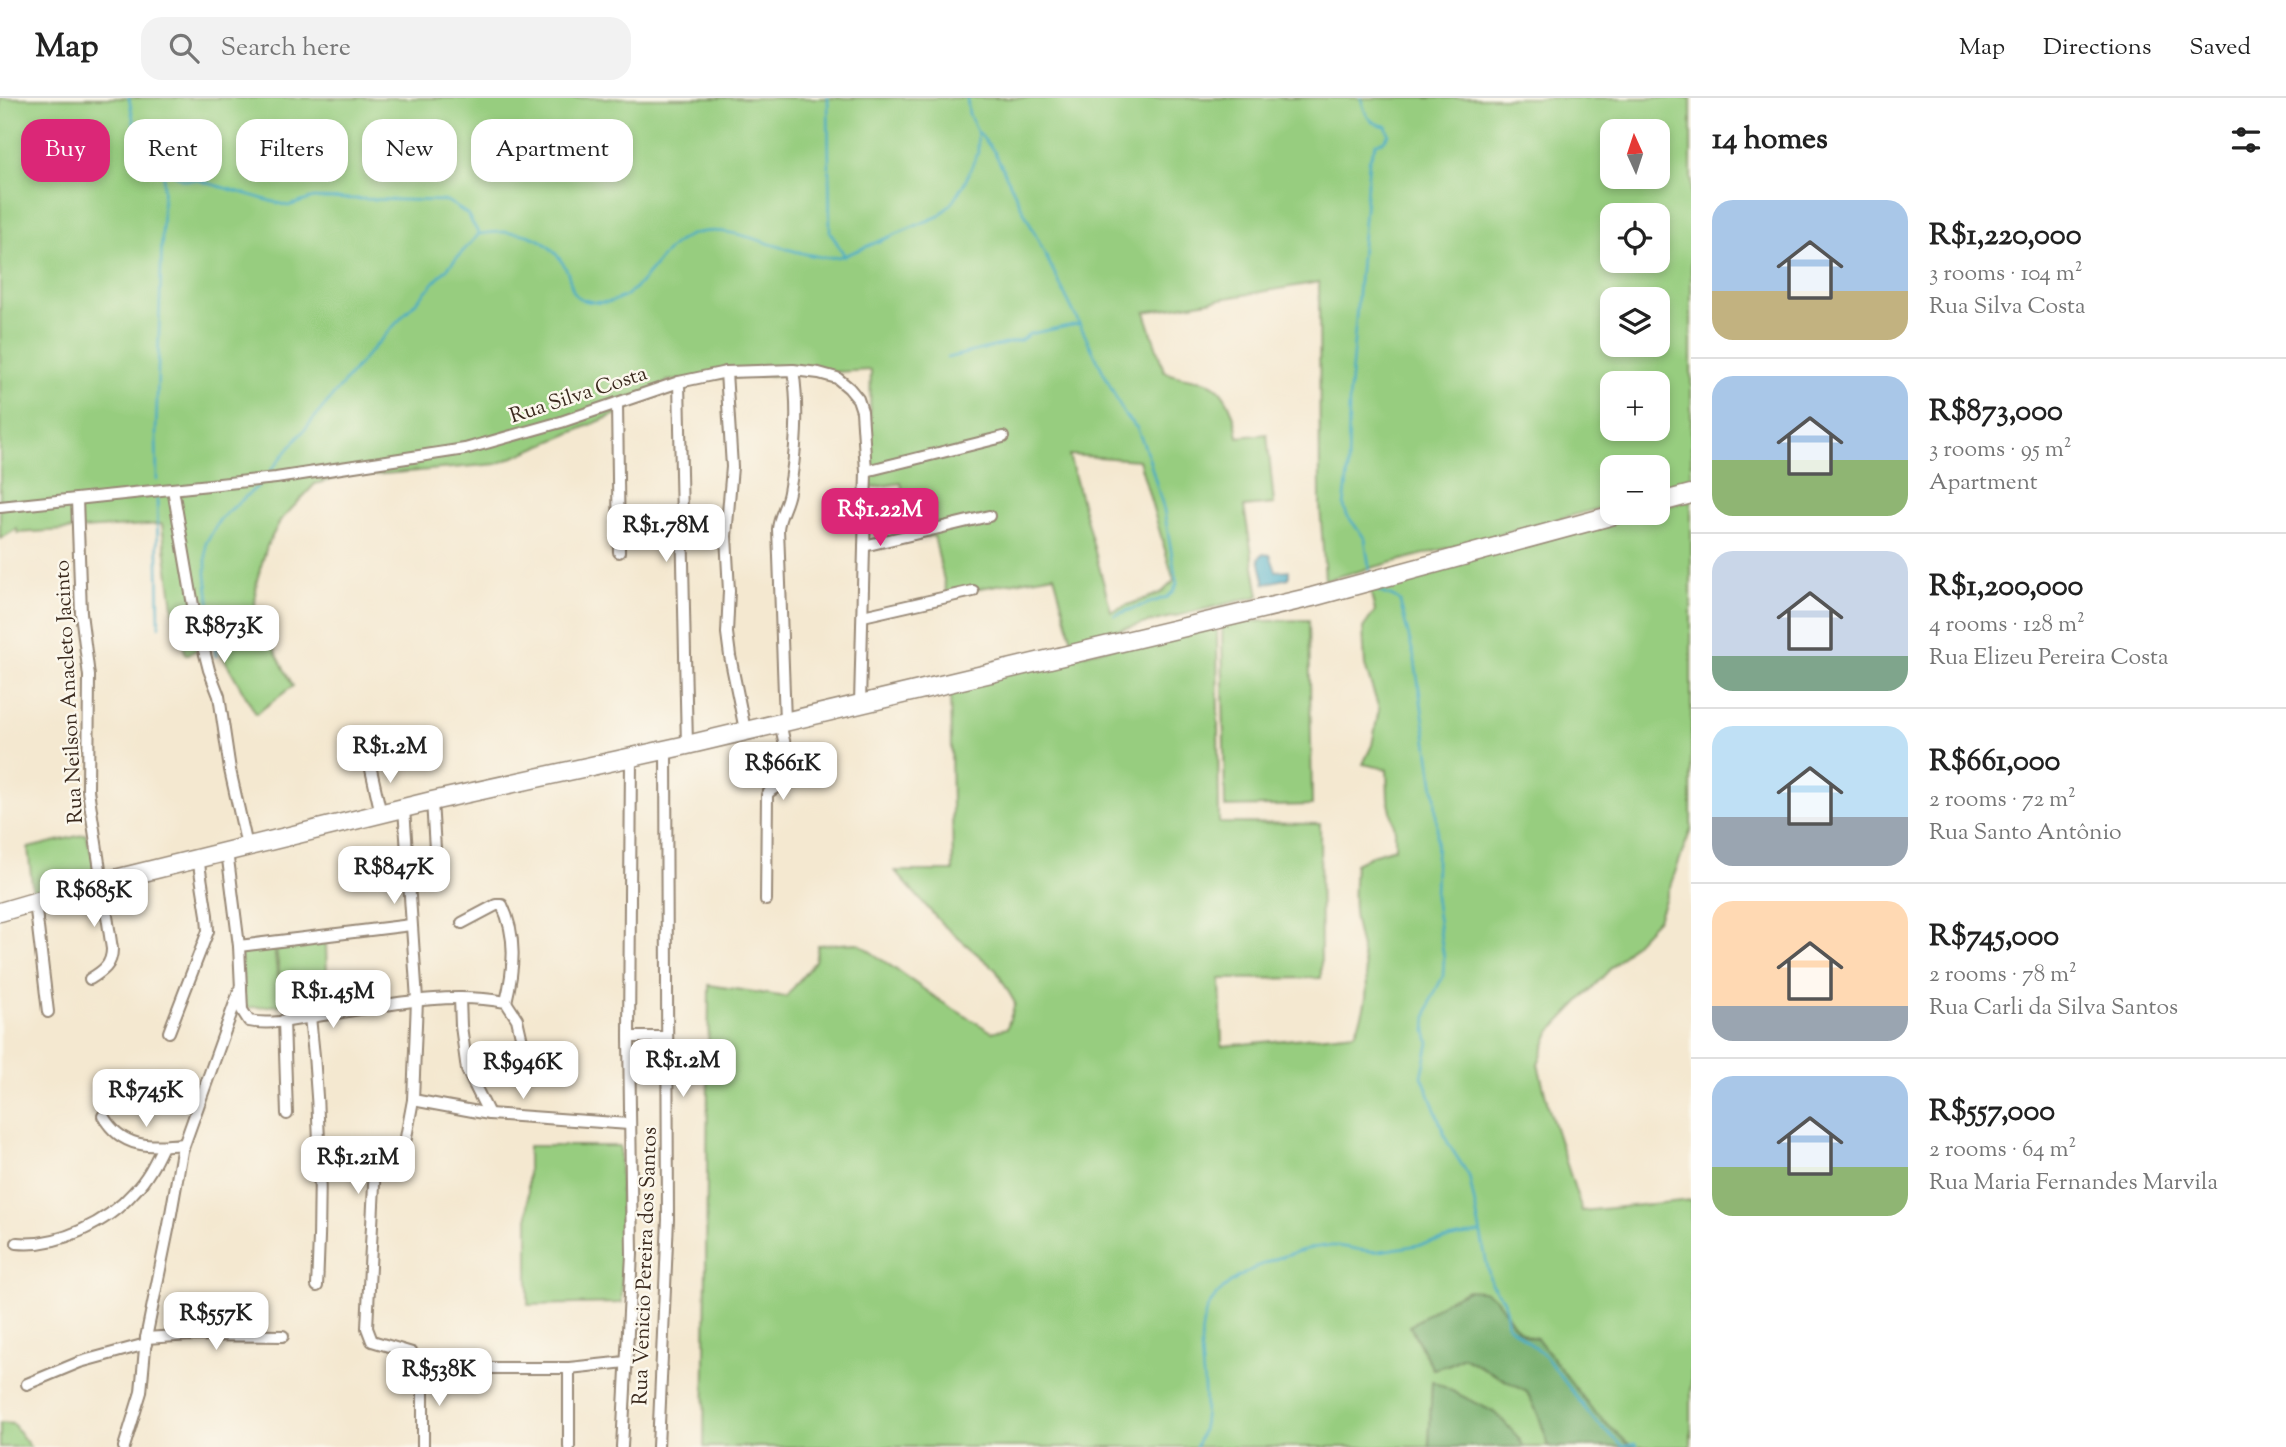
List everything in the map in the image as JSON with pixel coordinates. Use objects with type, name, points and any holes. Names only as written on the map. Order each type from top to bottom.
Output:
[{"type":"main road","points":[[1670,500],[1691,494]]},
{"type":"main road","points":[[0,912],[103,882],[432,801],[666,750],[1312,597],[1600,519]]},
{"type":"street","name":"Rua Silva Costa","points":[[0,507],[329,471],[465,449],[524,433],[679,382],[726,372],[793,370],[820,373],[837,378],[858,399],[862,411],[866,471],[860,702]]},
{"type":"street","points":[[766,900],[767,796],[773,788],[789,782],[792,778],[783,721],[778,529],[789,492],[792,465],[796,409],[793,370]]},
{"type":"street","points":[[726,372],[732,467],[726,536],[729,591],[727,633],[745,730]]},
{"type":"street","points":[[679,382],[687,745]]},
{"type":"street","points":[[617,403],[620,552]]},
{"type":"street","points":[[866,471],[1003,437]]},
{"type":"street","points":[[173,489],[194,611],[209,670],[219,696],[230,770],[247,846]]},
{"type":"street","name":"Rua Neilson Anacleto Jacinto","points":[[77,499],[81,613],[89,676],[88,790],[112,957],[102,972],[90,979]]},
{"type":"street","points":[[864,547],[989,516]]},
{"type":"street","points":[[863,616],[973,591]]},
{"type":"street","name":"Rua Venicio Pereira dos Santos","points":[[658,1447],[667,1219],[666,750]]},
{"type":"street","points":[[371,755],[370,765],[380,814]]},
{"type":"street","points":[[622,1447],[632,1242],[629,1124],[631,758]]},
{"type":"street","points":[[432,801],[437,881]]},
{"type":"street","points":[[404,808],[417,1000],[413,1100],[404,1148],[382,1155],[375,1164],[367,1328],[372,1341],[412,1353],[423,1368],[423,1447]]},
{"type":"street","points":[[227,852],[239,946],[242,1010],[249,1021],[310,1017],[417,1000],[460,998],[506,1002]]},
{"type":"street","points":[[169,1032],[208,931],[208,915],[198,858]]},
{"type":"street","points":[[35,902],[48,1013]]},
{"type":"street","points":[[462,923],[496,905],[502,905],[511,932],[513,949],[512,975],[506,1002],[517,1019],[522,1041]]},
{"type":"street","points":[[239,946],[411,925]]},
{"type":"street","points":[[124,1447],[141,1392],[146,1341],[184,1144],[241,986]]},
{"type":"street","points":[[460,998],[467,1070],[489,1114]]},
{"type":"street","points":[[310,1017],[318,1088],[321,1172],[317,1286]]},
{"type":"street","points":[[285,1020],[287,1114]]},
{"type":"street","points":[[629,1037],[666,1037]]},
{"type":"street","points":[[413,1100],[489,1114],[629,1124]]},
{"type":"street","points":[[103,1116],[122,1138],[143,1145],[184,1144]]},
{"type":"street","points":[[17,1243],[41,1244],[64,1238],[118,1207],[146,1178],[163,1146]]},
{"type":"street","points":[[27,1384],[80,1362],[146,1341],[191,1335],[283,1336]]},
{"type":"street","points":[[423,1368],[569,1368],[626,1362]]},
{"type":"street","points":[[569,1368],[569,1447]]},
{"type":"green space","points":[[0,98],[1691,98],[1691,484],[1670,490],[1670,455],[1600,455],[1600,508],[1325,580],[1320,505],[1319,282],[1145,312],[1164,371],[1214,385],[1225,397],[1233,413],[1238,437],[1267,434],[1274,504],[1244,507],[1259,596],[1072,641],[1054,575],[947,594],[934,536],[913,538],[901,483],[868,488],[871,370],[667,381],[660,390],[621,412],[497,464],[373,475],[365,471],[315,484],[280,521],[267,546],[257,580],[257,616],[293,686],[256,714],[214,641],[186,655],[175,622],[162,524],[18,533],[17,529],[0,539]],"holes":[[[1069,455],[1139,460],[1174,581],[1161,593],[1111,611]]]},
{"type":"green space","points":[[1691,499],[1691,829],[1658,919],[1550,1032],[1538,1064],[1549,1109],[1582,1211],[1691,1200],[1691,1447],[1632,1447],[1595,1413],[1537,1338],[1522,1333],[1506,1312],[1446,1301],[1410,1326],[1433,1369],[1463,1357],[1527,1392],[1539,1416],[1549,1447],[1524,1447],[1517,1436],[1432,1382],[1429,1447],[704,1447],[709,985],[786,997],[815,961],[818,945],[858,943],[942,1002],[992,1032],[1007,1028],[1015,1003],[996,970],[942,924],[895,871],[953,871],[950,686],[1217,622],[1219,823],[1320,824],[1321,978],[1220,979],[1222,1046],[1355,1033],[1362,1017],[1367,989],[1354,913],[1355,864],[1395,848],[1387,769],[1363,764],[1372,745],[1379,709],[1365,666],[1363,628],[1375,611],[1369,585],[1600,524],[1670,525],[1670,505]]},
{"type":"green space","points":[[1309,620],[1312,805],[1225,807],[1222,622]]},
{"type":"green space","points":[[86,834],[98,876],[33,893],[28,848]]},
{"type":"green space","points":[[326,943],[328,1008],[291,1013],[284,1007],[276,949]]},
{"type":"green space","points":[[274,948],[281,1005],[245,1008],[240,952]]},
{"type":"green space","points":[[528,1146],[620,1146],[622,1303],[528,1305]]},
{"type":"green space","points":[[1468,1290],[1484,1291],[1493,1297],[1521,1332],[1537,1338],[1595,1413],[1632,1447],[1549,1447],[1539,1416],[1527,1392],[1463,1357],[1433,1369],[1410,1326],[1446,1301]]},
{"type":"green space","points":[[1432,1381],[1496,1413],[1524,1447],[1429,1447]]},
{"type":"green space","points":[[0,1423],[13,1424],[30,1447],[0,1447]]},
{"type":"water","points":[[1262,554],[1270,555],[1276,571],[1289,570],[1289,578],[1265,584],[1259,559]]},
{"type":"waterway","points":[[129,98],[140,154],[184,180],[197,180],[288,206],[314,198],[447,201],[467,214],[479,234]]},
{"type":"waterway","points":[[828,98],[830,232],[845,256]]},
{"type":"waterway","points":[[479,234],[518,233],[540,241],[550,247],[558,257],[577,296],[594,302],[611,301],[626,295],[638,286],[670,249],[682,239],[697,233],[733,233],[809,255],[827,258],[844,256],[939,216],[951,204],[965,182],[978,152],[977,131],[969,114],[967,98]]},
{"type":"waterway","points":[[1361,98],[1368,117],[1375,123],[1386,126],[1389,134],[1384,141],[1376,143],[1369,161],[1349,402],[1348,472],[1344,506],[1347,515],[1365,539],[1370,573]]},
{"type":"waterway","points":[[977,131],[994,151],[1125,416],[1137,428],[1164,510],[1177,584],[1167,597],[1115,615]]},
{"type":"waterway","points":[[157,479],[164,182]]},
{"type":"waterway","points":[[271,470],[366,356],[479,234]]},
{"type":"waterway","points":[[947,358],[1021,340],[1029,334],[1078,324]]},
{"type":"waterway","points":[[216,656],[206,575],[206,543],[220,519],[258,486]]},
{"type":"waterway","points":[[157,495],[159,627]]},
{"type":"waterway","points":[[1375,586],[1380,592],[1400,602],[1415,661],[1435,796],[1435,897],[1444,959],[1443,976],[1431,1000],[1427,1016],[1426,1031],[1429,1043],[1422,1076],[1448,1143],[1469,1176],[1491,1284],[1504,1300],[1508,1325],[1545,1356],[1594,1420],[1623,1446],[1635,1444],[1636,1447]]},
{"type":"waterway","points":[[1196,1447],[1202,1431],[1205,1398],[1202,1331],[1205,1315],[1212,1301],[1224,1288],[1259,1266],[1316,1247],[1337,1246],[1379,1251],[1479,1233]]}]
